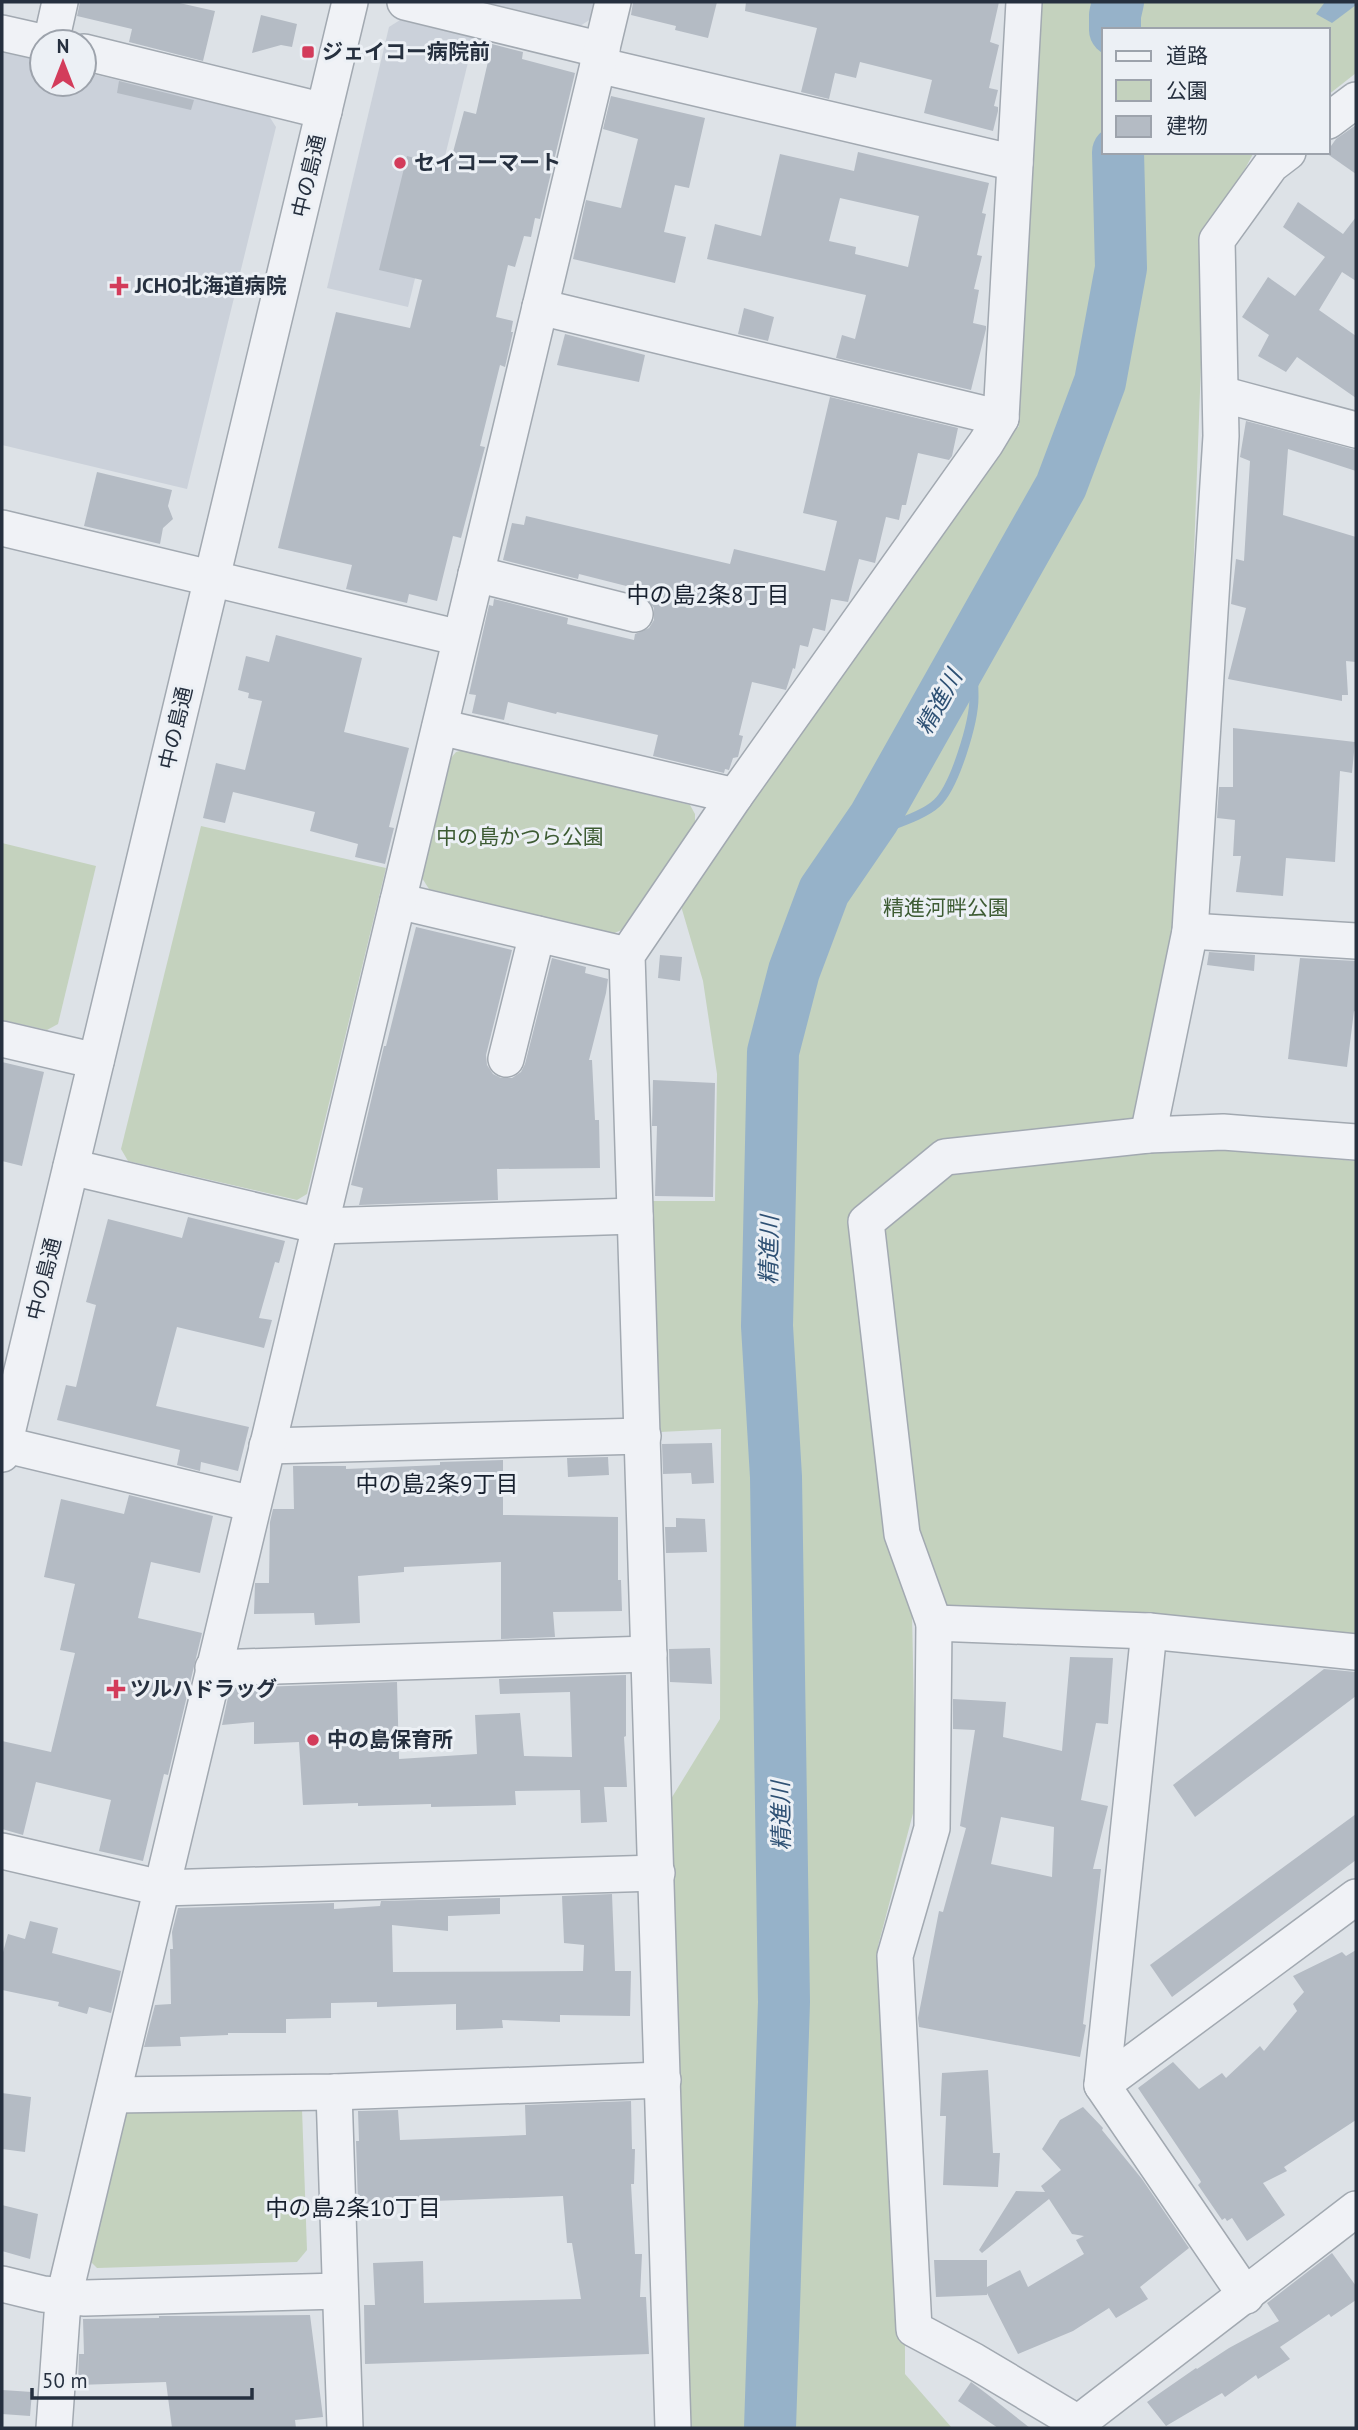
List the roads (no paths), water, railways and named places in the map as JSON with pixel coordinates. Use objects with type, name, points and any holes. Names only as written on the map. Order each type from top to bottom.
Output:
[{"type":"street","points":[[54,28],[60,2]]},
{"type":"street","name":"中の島通","points":[[3,1447],[350,2]]},
{"type":"street","points":[[405,2],[600,58],[1015,163]]},
{"type":"street","points":[[54,2428],[65,2296],[613,2]]},
{"type":"street","points":[[673,2428],[627,955],[735,796],[986,443],[1001,418],[1024,2]]},
{"type":"street","points":[[2,33],[28,39]]},
{"type":"street","points":[[98,55],[324,110]]},
{"type":"street","points":[[1330,120],[1356,100]]},
{"type":"street","points":[[1147,1135],[1190,931],[1221,436],[1217,240],[1271,165],[1285,154]]},
{"type":"street","points":[[540,307],[1001,418]]},
{"type":"street","points":[[1221,394],[1356,430]]},
{"type":"street","points":[[2,528],[460,638]]},
{"type":"street","points":[[476,574],[635,614]]},
{"type":"street","points":[[440,727],[735,796]]},
{"type":"street","points":[[398,901],[627,955]]},
{"type":"street","points":[[1190,931],[1356,941]]},
{"type":"street","points":[[506,1059],[537,934]]},
{"type":"street","points":[[2,1039],[96,1061]]},
{"type":"street","points":[[1356,1142],[1223,1132],[1147,1135],[945,1157],[866,1222],[902,1534],[934,1623],[932,1828],[895,1956],[914,2329],[974,2361],[1080,2426],[1356,2209]]},
{"type":"street","points":[[71,1167],[320,1226],[635,1216]]},
{"type":"street","points":[[267,1446],[643,1436]]},
{"type":"street","points":[[3,1447],[253,1504]]},
{"type":"street","points":[[934,1623],[1149,1631],[1356,1652]]},
{"type":"street","points":[[1149,1631],[1102,2085],[1246,2296]]},
{"type":"street","points":[[213,1668],[649,1654]]},
{"type":"street","points":[[2,1851],[161,1888],[657,1873]]},
{"type":"street","points":[[1102,2085],[1356,1898]]},
{"type":"street","points":[[113,2095],[334,2092],[663,2080]]},
{"type":"street","points":[[334,2092],[345,2428]]},
{"type":"street","points":[[2,2284],[43,2294],[85,2298],[340,2291]]},
{"type":"water","points":[[1325,2],[1356,2],[1356,5],[1332,23],[1316,14]]},
{"type":"waterway","name":"精進川","points":[[1115,28],[1118,2]]},
{"type":"waterway","name":"精進川","points":[[770,2428],[784,2002],[776,1477],[767,1326],[773,1052],[794,971],[824,891],[874,818],[1061,486],[1100,382],[1121,268],[1118,154]]},
{"type":"waterway","points":[[859,840],[921,814],[944,795],[957,769],[971,722],[974,697],[973,643]]},
{"type":"place","name":"ジェイコー病院前","points":[[308,52]]},
{"type":"place","name":"セイコーマート","points":[[400,163]]},
{"type":"place","name":"JCHO北海道病院","points":[[119,286]]},
{"type":"place","name":"ツルハドラッグ","points":[[116,1689]]},
{"type":"place","name":"中の島保育所","points":[[313,1740]]},
{"type":"district","name":"中の島2条8丁目","points":[[708,595]]},
{"type":"district","name":"中の島2条9丁目","points":[[437,1484]]},
{"type":"district","name":"中の島2条10丁目","points":[[353,2208]]},
{"type":"park label","name":"中の島かつら公園","points":[[520,837]]},
{"type":"park label","name":"精進河畔公園","points":[[946,908]]}]
